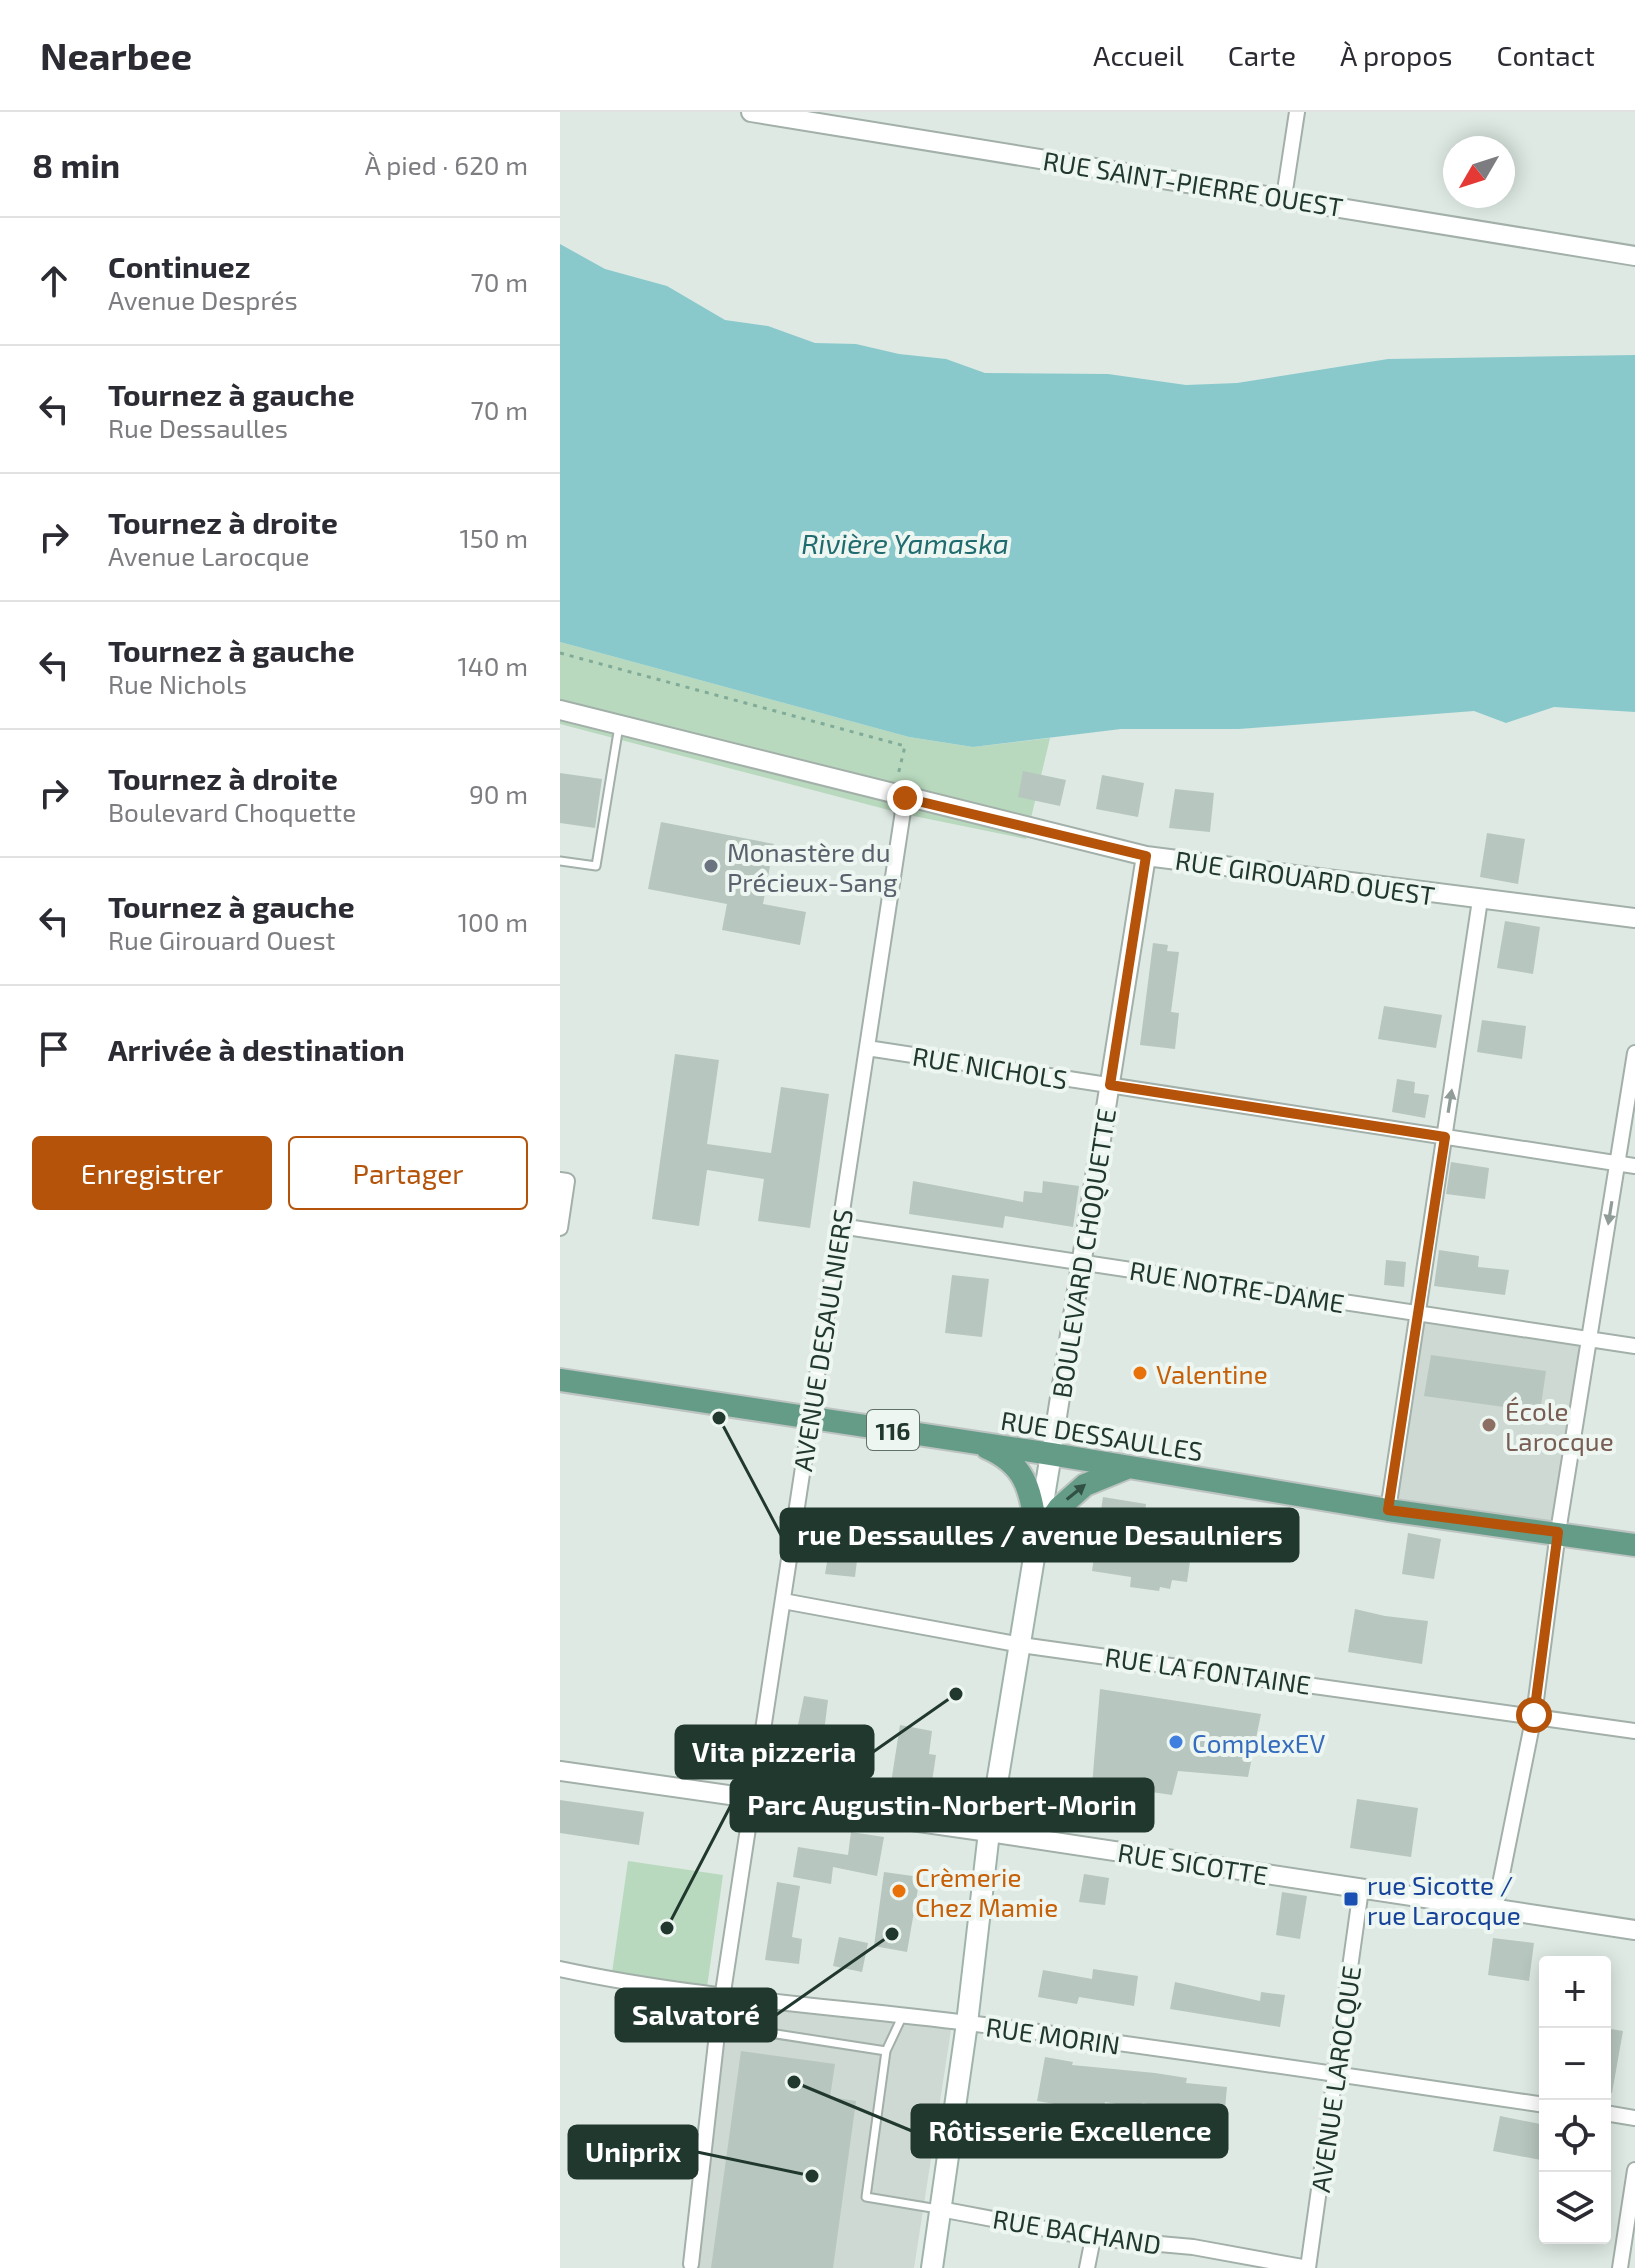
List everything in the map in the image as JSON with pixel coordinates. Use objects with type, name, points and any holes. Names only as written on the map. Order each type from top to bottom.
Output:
[{"type":"main road","name":"RUE DESSAULLES","points":[[560,1380],[1051,1454],[1388,1510],[1635,1545]]},
{"type":"main road","points":[[976,1443],[997,1452],[1022,1473],[1027,1483],[1038,1538]]},
{"type":"main road","name":"BOULEVARD CHOQUETTE","points":[[932,2268],[967,2023],[989,1832],[1051,1454]]},
{"type":"main road","points":[[1038,1538],[1059,1508],[1085,1485],[1130,1467]]},
{"type":"street","name":"RUE SAINT-PIERRE OUEST","points":[[751,112],[1635,256]]},
{"type":"street","points":[[1284,197],[1297,112]]},
{"type":"street","name":"RUE GIROUARD OUEST","points":[[560,710],[1146,856],[1635,918]]},
{"type":"street","name":"AVENUE DESAULNIERS","points":[[691,2264],[718,2025],[867,1048],[899,796]]},
{"type":"street","name":"BOULEVARD CHOQUETTE","points":[[1051,1454],[1146,856]]},
{"type":"street","points":[[1388,1510],[1480,900]]},
{"type":"street","name":"RUE NICHOLS","points":[[867,1048],[1635,1166]]},
{"type":"street","points":[[1495,1909],[1534,1715],[1558,1532],[1635,1053]]},
{"type":"street","points":[[560,1228],[563,1180]]},
{"type":"street","name":"RUE NOTRE-DAME","points":[[840,1226],[1635,1346]]},
{"type":"street","name":"RUE LA FONTAINE","points":[[783,1601],[1021,1645],[1635,1731]]},
{"type":"street","name":"RUE SICOTTE","points":[[560,1771],[989,1832],[1635,1930]]},
{"type":"street","name":"AVENUE LAROCQUE","points":[[1308,2268],[1361,1889]]},
{"type":"street","name":"RUE MORIN","points":[[560,1969],[611,1980],[723,1996],[967,2023],[1539,2104]]},
{"type":"street","points":[[1611,2114],[1635,2118]]},
{"type":"street","points":[[1620,2268],[1635,2170]]},
{"type":"street","name":"RUE BACHAND","points":[[940,2209],[1093,2238],[1193,2247],[1308,2268]]},
{"type":"street","points":[[1087,2268],[1093,2238]]},
{"type":"lane","points":[[560,861],[596,866],[619,725]]},
{"type":"lane","points":[[902,2017],[886,2051],[866,2197],[940,2209]]},
{"type":"lane","points":[[718,2025],[886,2051]]},
{"type":"path","points":[[560,653],[905,746],[899,796]]},
{"type":"shaded area","name":"École Larocque","points":[[1418,1313],[1590,1339],[1558,1532],[1388,1510]]},
{"type":"shaded area","points":[[723,1996],[952,2024],[914,2268],[692,2268]]},
{"type":"green space","points":[[560,642],[909,737],[973,747],[1050,738],[1026,839],[904,814],[560,724]]},
{"type":"green space","points":[[628,1861],[723,1875],[706,1994],[611,1980]]},
{"type":"water","name":"Rivière Yamaska","points":[[560,244],[605,269],[667,286],[725,320],[768,326],[815,343],[856,344],[899,354],[946,359],[985,373],[1108,374],[1186,385],[1237,383],[1388,359],[1635,355],[1635,712],[1554,707],[1506,723],[1474,711],[1239,729],[1121,729],[973,747],[909,737],[560,642]]},
{"type":"building","points":[[1023,771],[1066,780],[1060,806],[1018,797]]},
{"type":"building","points":[[560,773],[602,779],[595,828],[560,823]]},
{"type":"building","points":[[1102,775],[1144,783],[1138,817],[1096,809]]},
{"type":"building","points":[[1175,789],[1214,793],[1210,832],[1169,828]]},
{"type":"building","name":"Monastère du Précieux-Sang","points":[[661,822],[774,844],[763,904],[806,912],[800,945],[722,930],[727,904],[648,889]]},
{"type":"building","points":[[1487,833],[1525,839],[1518,884],[1480,877]]},
{"type":"building","points":[[1505,921],[1540,927],[1533,974],[1497,968]]},
{"type":"building","points":[[1153,943],[1168,945],[1167,951],[1179,952],[1171,1012],[1179,1013],[1175,1049],[1140,1045]]},
{"type":"building","points":[[1384,1006],[1442,1015],[1436,1048],[1378,1039]]},
{"type":"building","points":[[1482,1020],[1526,1026],[1522,1059],[1477,1052]]},
{"type":"building","points":[[675,1054],[719,1060],[707,1144],[771,1153],[781,1087],[829,1094],[810,1228],[758,1221],[764,1179],[707,1170],[699,1226],[652,1219]]},
{"type":"building","points":[[1397,1079],[1415,1082],[1414,1093],[1429,1095],[1425,1118],[1392,1112]]},
{"type":"building","points":[[1451,1162],[1489,1168],[1485,1199],[1446,1194]]},
{"type":"building","points":[[913,1181],[1023,1202],[1024,1191],[1042,1193],[1043,1181],[1079,1186],[1073,1227],[1005,1216],[1003,1228],[909,1214]]},
{"type":"building","points":[[1439,1250],[1479,1256],[1478,1267],[1509,1270],[1505,1295],[1434,1286]]},
{"type":"building","points":[[1386,1260],[1406,1262],[1404,1287],[1384,1285]]},
{"type":"building","points":[[952,1275],[989,1279],[982,1337],[945,1333]]},
{"type":"building","name":"École Larocque","points":[[1431,1355],[1546,1371],[1540,1412],[1424,1396]]},
{"type":"building","points":[[1103,1497],[1146,1504],[1143,1525],[1159,1527],[1158,1535],[1168,1537],[1167,1544],[1192,1548],[1187,1582],[1172,1580],[1170,1589],[1160,1587],[1159,1591],[1130,1587],[1131,1577],[1092,1571]]},
{"type":"building","points":[[836,1509],[863,1511],[855,1577],[825,1574]]},
{"type":"building","points":[[1408,1533],[1441,1539],[1434,1579],[1402,1574]]},
{"type":"building","points":[[1355,1609],[1428,1621],[1422,1664],[1348,1652]]},
{"type":"building","name":"ComplexEV","points":[[1100,1689],[1261,1714],[1248,1777],[1178,1771],[1172,1795],[1131,1789],[1128,1803],[1091,1798]]},
{"type":"building","points":[[804,1696],[828,1700],[819,1772],[789,1768]]},
{"type":"building","points":[[900,1725],[932,1731],[929,1754],[936,1755],[931,1789],[891,1783]]},
{"type":"building","points":[[1357,1799],[1418,1808],[1411,1857],[1350,1848]]},
{"type":"building","points":[[560,1800],[644,1812],[639,1845],[560,1833]]},
{"type":"building","points":[[851,1832],[884,1837],[877,1876],[833,1867],[831,1884],[793,1877],[798,1847],[848,1855]]},
{"type":"building","points":[[884,1872],[920,1877],[907,1952],[874,1946]]},
{"type":"building","points":[[1084,1874],[1109,1878],[1105,1905],[1079,1902]]},
{"type":"building","points":[[777,1882],[800,1886],[792,1937],[802,1939],[799,1964],[765,1960]]},
{"type":"building","points":[[1282,1892],[1307,1896],[1300,1939],[1276,1935]]},
{"type":"building","points":[[839,1937],[868,1943],[862,1972],[833,1966]]},
{"type":"building","points":[[1493,1938],[1534,1943],[1529,1981],[1488,1975]]},
{"type":"building","points":[[1093,1969],[1138,1976],[1134,2006],[1079,1997],[1077,2004],[1038,1997],[1043,1970],[1092,1979]]},
{"type":"building","points":[[1175,1982],[1260,2001],[1261,1992],[1285,1995],[1280,2027],[1170,2009]]},
{"type":"building","points":[[1611,2029],[1623,2031],[1611,2093]]},
{"type":"building","points":[[741,2051],[835,2064],[830,2097],[856,2101],[833,2268],[711,2268]]},
{"type":"building","points":[[1045,2057],[1073,2062],[1072,2065],[1155,2073],[1187,2078],[1186,2083],[1227,2087],[1225,2109],[1183,2104],[1182,2109],[1142,2103],[1141,2108],[1105,2102],[1103,2112],[1037,2101]]},
{"type":"building","points":[[1500,2116],[1539,2124],[1539,2160],[1493,2151]]},
{"type":"place","name":"Monastère du Précieux-Sang","points":[[711,866]]},
{"type":"place","name":"Valentine","points":[[1140,1373]]},
{"type":"place","name":"rue Dessaulles / avenue Desaulniers","points":[[719,1418]]},
{"type":"place","name":"École Larocque","points":[[1489,1425]]},
{"type":"place","name":"Vita pizzeria","points":[[956,1694]]},
{"type":"place","name":"ComplexEV","points":[[1176,1742]]},
{"type":"place","name":"Crèmerie Chez Mamie","points":[[899,1891]]},
{"type":"place","name":"rue Sicotte / rue Larocque","points":[[1351,1899]]},
{"type":"place","name":"Parc Augustin-Norbert-Morin","points":[[667,1928]]},
{"type":"place","name":"Salvatoré","points":[[892,1934]]},
{"type":"place","name":"Rôtisserie Excellence","points":[[794,2082]]},
{"type":"place","name":"Uniprix","points":[[812,2176]]},
{"type":"route","points":[[905,798],[1146,856],[1110,1085],[1445,1137],[1388,1510],[1558,1532],[1534,1715]]}]
